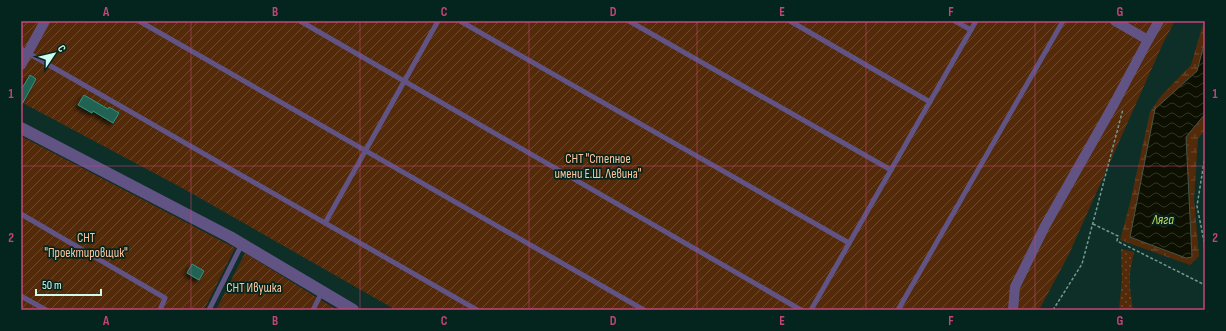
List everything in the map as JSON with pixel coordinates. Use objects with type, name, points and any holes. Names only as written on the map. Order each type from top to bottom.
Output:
[{"type":"street","points":[[21,65],[24,51],[45,21]]},
{"type":"street","points":[[1115,21],[1148,40]]},
{"type":"street","points":[[1013,310],[1015,287],[1045,226],[1159,21]]},
{"type":"street","points":[[21,128],[242,244],[353,310]]},
{"type":"lane","points":[[139,21],[644,310]]},
{"type":"lane","points":[[300,21],[801,310]]},
{"type":"lane","points":[[325,223],[438,21]]},
{"type":"lane","points":[[460,21],[849,244]]},
{"type":"lane","points":[[630,21],[891,170]]},
{"type":"lane","points":[[790,21],[930,102]]},
{"type":"lane","points":[[955,21],[971,30]]},
{"type":"lane","points":[[811,310],[976,21]]},
{"type":"lane","points":[[898,310],[1063,21]]},
{"type":"lane","points":[[24,51],[477,310]]},
{"type":"lane","points":[[21,214],[165,298],[160,310]]},
{"type":"lane","points":[[209,310],[242,244]]},
{"type":"lane","points":[[313,310],[322,291]]},
{"type":"lane","points":[[21,296],[46,310]]},
{"type":"path","points":[[1053,310],[1082,264],[1094,224],[1123,107]]},
{"type":"path","points":[[1205,156],[1197,206],[1205,254]]},
{"type":"path","points":[[1094,224],[1118,236],[1117,241],[1205,285]]},
{"type":"green space","name":"СНТ \"Степное имени Е.Ш. Левина\"","points":[[21,21],[1175,21],[1164,41],[1069,254],[1039,310],[396,310],[184,189],[21,102]]},
{"type":"green space","points":[[1204,21],[1205,41],[1198,71],[1155,109],[1143,242],[1186,258],[1192,257],[1186,137],[1205,114],[1205,131],[1198,138],[1194,199],[1199,256],[1190,265],[1120,240],[1130,203],[1150,112],[1161,96],[1191,65]]},
{"type":"green space","name":"СНТ \"Проектировщик\"","points":[[21,136],[235,248],[204,310],[21,310]]},
{"type":"green space","points":[[1121,249],[1134,252],[1130,272],[1130,288],[1133,310],[1119,310],[1122,279]]},
{"type":"green space","name":"СНТ Ивушка","points":[[245,253],[337,310],[216,310]]},
{"type":"water","name":"Ляга","points":[[1205,41],[1205,114],[1186,137],[1192,257],[1186,258],[1130,237],[1155,109],[1197,71]]},
{"type":"building","points":[[30,75],[36,79],[21,106],[21,90]]},
{"type":"building","points":[[84,95],[108,109],[109,107],[119,113],[113,123],[93,111],[92,113],[78,105]]},
{"type":"building","points":[[192,264],[204,271],[199,280],[187,273]]}]
